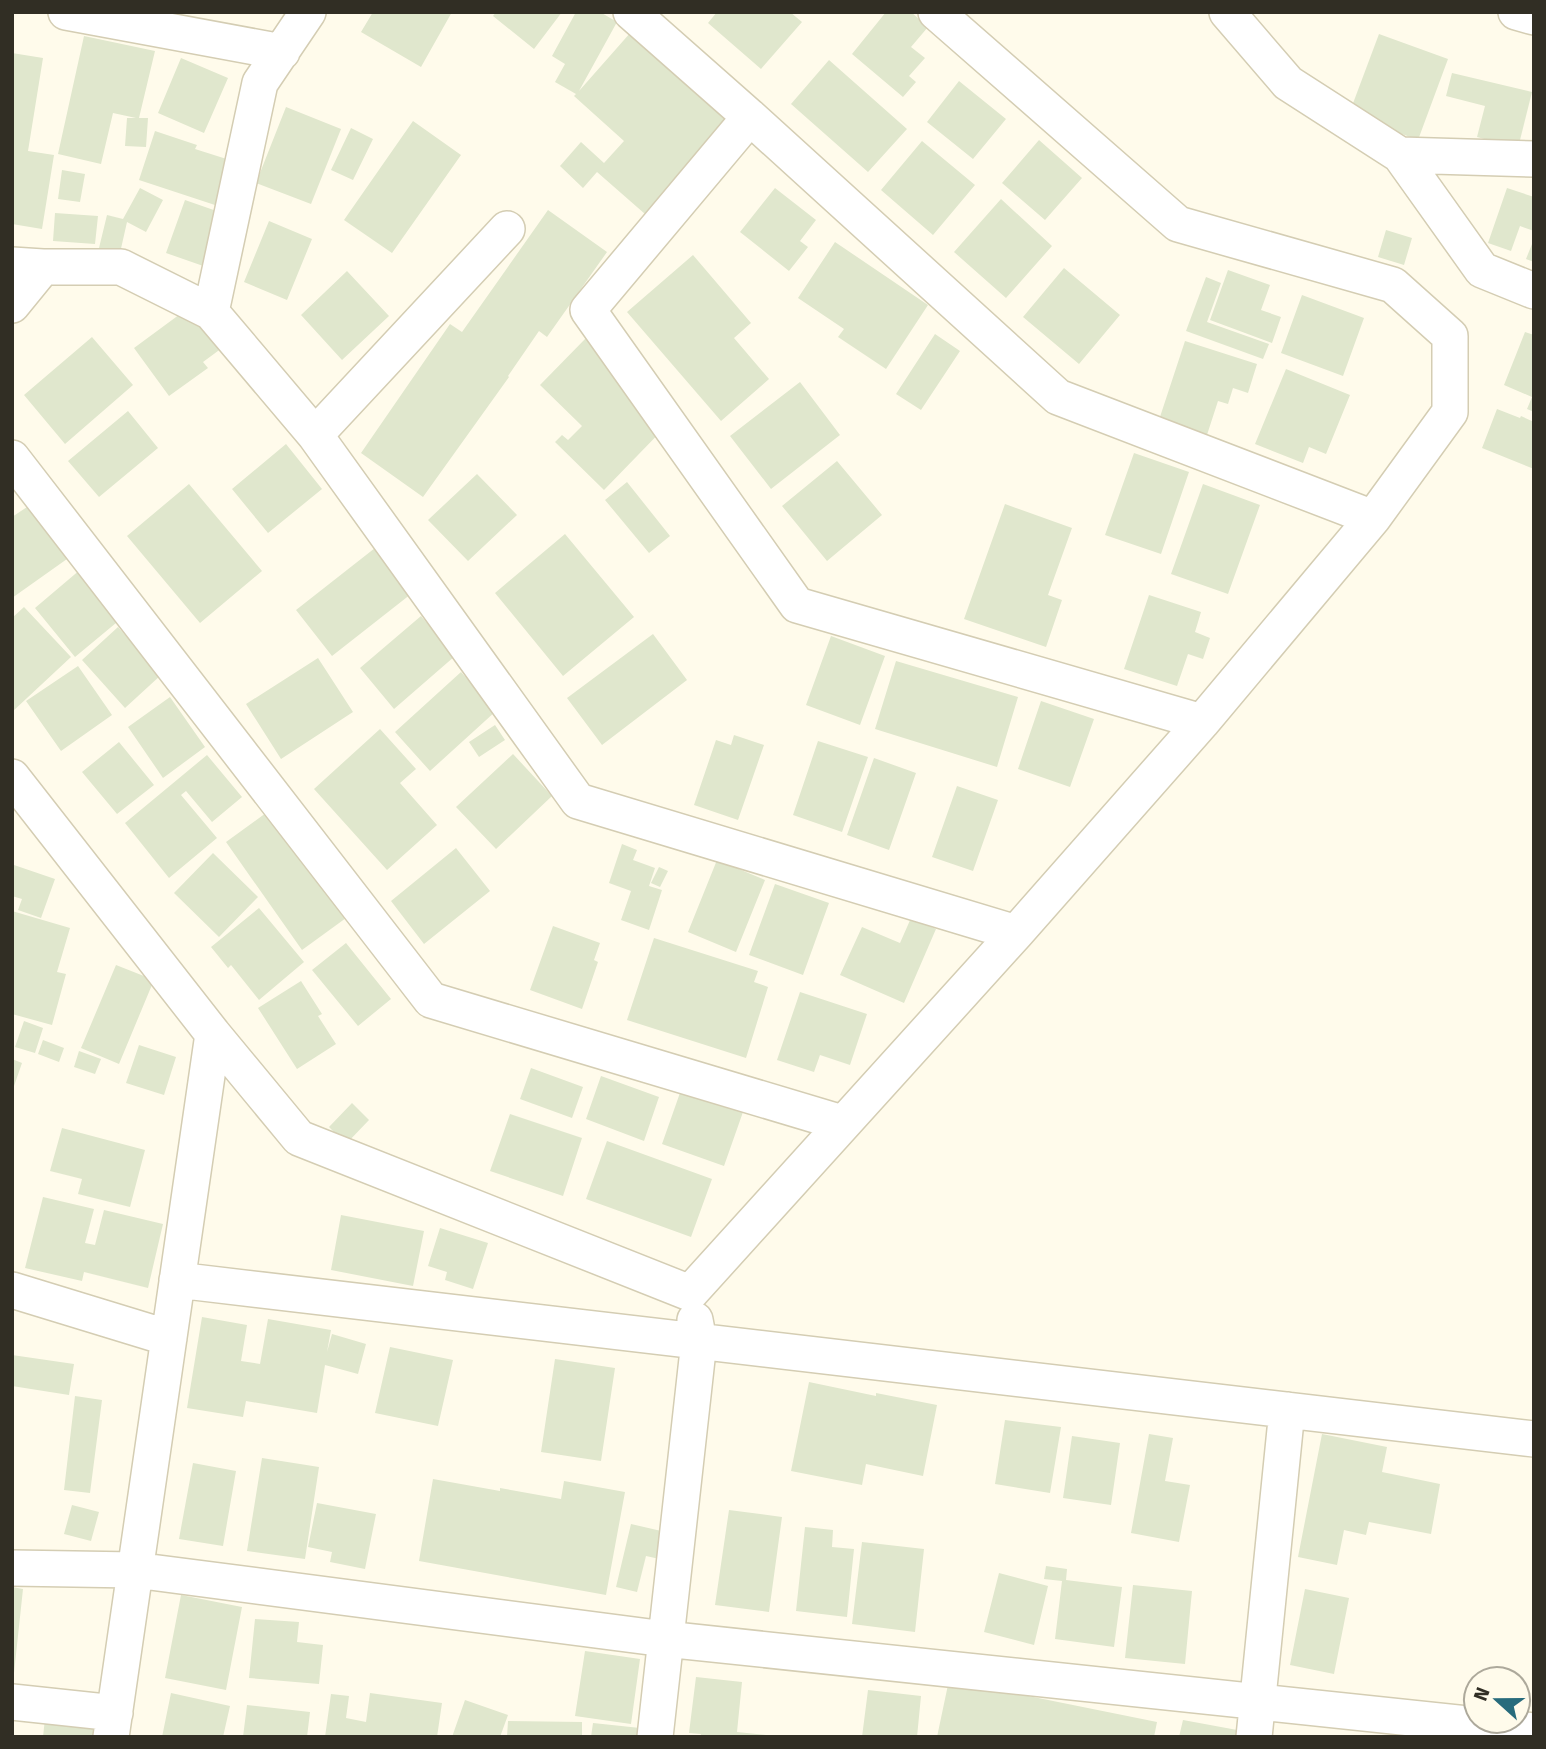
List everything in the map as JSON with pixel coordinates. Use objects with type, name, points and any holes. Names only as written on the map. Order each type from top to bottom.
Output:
[{"type":"street","points":[[66,12],[282,52]]},
{"type":"street","points":[[211,312],[260,83],[308,12]]},
{"type":"street","points":[[631,12],[1058,397],[1373,518]]},
{"type":"street","points":[[690,1293],[1016,933],[1202,722],[1373,518],[1450,412],[1450,336],[1394,285],[1178,224],[936,12]]},
{"type":"street","points":[[1227,12],[1288,83],[1400,155],[1482,271],[1534,291]]},
{"type":"street","points":[[1516,12],[1534,17]]},
{"type":"street","points":[[750,117],[588,310],[797,606],[1202,722]]},
{"type":"street","points":[[1400,155],[1534,159]]},
{"type":"street","points":[[316,435],[507,229]]},
{"type":"street","points":[[12,305],[28,266],[121,267],[211,312],[316,435],[578,801],[1016,933]]},
{"type":"street","points":[[12,458],[431,1000],[842,1124]]},
{"type":"street","points":[[12,778],[212,1034],[299,1138],[690,1293]]},
{"type":"street","points":[[12,1702],[113,1725],[212,1034]]},
{"type":"street","points":[[177,1280],[1534,1439]]},
{"type":"street","points":[[12,1290],[169,1338]]},
{"type":"street","points":[[654,1737],[699,1341],[690,1293]]},
{"type":"street","points":[[1254,1737],[1287,1410]]},
{"type":"street","points":[[12,1569],[135,1570],[666,1639],[1534,1731]]},
{"type":"building","points":[[373,12],[452,12],[421,67],[361,32]]},
{"type":"building","points":[[496,12],[562,12],[534,49],[493,16]]},
{"type":"building","points":[[576,12],[600,12],[617,22],[579,91],[631,32],[728,119],[645,214],[597,172],[583,188],[560,166],[581,142],[604,163],[624,141],[574,96],[576,94],[555,82],[565,64],[552,56]]},
{"type":"building","points":[[717,12],[790,12],[802,22],[761,69],[708,23]]},
{"type":"building","points":[[886,12],[911,12],[928,27],[911,47],[925,58],[909,76],[916,82],[903,97],[852,54]]},
{"type":"building","points":[[1379,34],[1448,59],[1418,140],[1349,114]]},
{"type":"building","points":[[84,36],[155,51],[139,118],[148,118],[146,147],[125,146],[127,118],[136,118],[113,113],[101,164],[58,154]]},
{"type":"building","points":[[12,53],[43,58],[28,151],[54,155],[42,229],[12,224]]},
{"type":"building","points":[[181,58],[228,78],[204,133],[158,113]]},
{"type":"building","points":[[829,60],[907,129],[868,172],[791,104]]},
{"type":"building","points":[[1452,73],[1532,92],[1518,148],[1477,137],[1485,106],[1446,96]]},
{"type":"building","points":[[959,81],[1006,119],[973,159],[927,122]]},
{"type":"building","points":[[286,107],[341,129],[311,204],[256,183]]},
{"type":"building","points":[[413,121],[461,155],[392,253],[344,220]]},
{"type":"building","points":[[351,128],[373,139],[353,180],[331,170]]},
{"type":"building","points":[[155,131],[197,145],[195,149],[236,162],[221,207],[139,180]]},
{"type":"building","points":[[1039,140],[1082,178],[1045,220],[1002,183]]},
{"type":"building","points":[[922,141],[975,185],[933,235],[881,190]]},
{"type":"building","points":[[62,170],[85,174],[80,202],[58,199]]},
{"type":"building","points":[[140,188],[163,200],[146,232],[127,222],[120,253],[99,248],[107,215],[123,219]]},
{"type":"building","points":[[775,188],[816,220],[800,241],[808,247],[789,271],[740,232]]},
{"type":"building","points":[[1507,188],[1534,197],[1534,231],[1520,226],[1511,251],[1488,243]]},
{"type":"building","points":[[1001,199],[1052,246],[1006,298],[954,252]]},
{"type":"building","points":[[185,200],[228,215],[209,268],[166,253]]},
{"type":"building","points":[[548,210],[607,252],[547,337],[539,331],[423,497],[361,453],[450,324],[462,332]]},
{"type":"building","points":[[55,213],[98,216],[95,244],[53,241]]},
{"type":"building","points":[[269,221],[312,239],[287,300],[244,282]]},
{"type":"building","points":[[1386,230],[1412,238],[1404,265],[1378,257]]},
{"type":"building","points":[[1534,239],[1534,262],[1526,259]]},
{"type":"building","points":[[835,242],[928,305],[886,369],[838,337],[844,329],[798,298]]},
{"type":"building","points":[[693,255],[751,323],[734,338],[769,379],[721,421],[627,312]]},
{"type":"building","points":[[1064,268],[1120,315],[1079,364],[1023,317]]},
{"type":"building","points":[[1228,270],[1270,285],[1261,310],[1281,317],[1272,343],[1210,320]]},
{"type":"building","points":[[347,271],[389,316],[342,360],[301,315]]},
{"type":"building","points":[[1206,277],[1221,283],[1207,322],[1269,344],[1263,359],[1186,331]]},
{"type":"building","points":[[1302,295],[1364,318],[1343,376],[1281,353]]},
{"type":"building","points":[[191,306],[222,348],[203,362],[208,368],[169,396],[134,348]]},
{"type":"building","points":[[1525,332],[1534,335],[1534,412],[1527,409],[1532,397],[1504,385]]},
{"type":"building","points":[[935,334],[960,351],[921,410],[896,394]]},
{"type":"building","points":[[92,337],[133,385],[65,444],[24,395]]},
{"type":"building","points":[[586,338],[671,421],[604,490],[555,442],[562,435],[568,440],[582,426],[540,385]]},
{"type":"building","points":[[1185,341],[1257,364],[1248,393],[1233,388],[1228,404],[1218,401],[1205,441],[1157,426]]},
{"type":"building","points":[[1286,369],[1350,395],[1326,454],[1309,447],[1303,463],[1255,444]]},
{"type":"building","points":[[800,382],[840,435],[771,489],[730,436]]},
{"type":"building","points":[[1497,409],[1534,422],[1534,469],[1482,448]]},
{"type":"building","points":[[128,411],[158,448],[99,497],[68,461]]},
{"type":"building","points":[[286,444],[322,489],[268,533],[232,489]]},
{"type":"building","points":[[1134,453],[1189,472],[1161,554],[1105,535]]},
{"type":"building","points":[[837,461],[882,515],[827,561],[782,506]]},
{"type":"building","points":[[477,474],[517,515],[468,561],[428,520]]},
{"type":"building","points":[[627,482],[670,536],[649,553],[605,500]]},
{"type":"building","points":[[189,484],[262,571],[200,623],[127,536]]},
{"type":"building","points":[[1203,484],[1260,505],[1228,594],[1171,574]]},
{"type":"building","points":[[1005,504],[1072,528],[1048,595],[1062,600],[1046,647],[964,619]]},
{"type":"building","points":[[30,505],[67,559],[12,598],[12,517]]},
{"type":"building","points":[[565,534],[634,617],[563,676],[495,593]]},
{"type":"building","points":[[375,548],[411,594],[332,656],[296,610]]},
{"type":"building","points":[[81,569],[122,618],[75,657],[35,608]]},
{"type":"building","points":[[1149,595],[1201,612],[1195,632],[1210,638],[1203,659],[1188,654],[1177,686],[1124,669]]},
{"type":"building","points":[[24,607],[71,657],[12,712],[12,618]]},
{"type":"building","points":[[421,616],[455,656],[394,709],[360,668]]},
{"type":"building","points":[[118,627],[161,675],[125,708],[82,660]]},
{"type":"building","points":[[653,634],[687,680],[602,745],[567,698]]},
{"type":"building","points":[[831,636],[885,656],[860,725],[806,705]]},
{"type":"building","points":[[318,658],[353,712],[281,759],[246,704]]},
{"type":"building","points":[[896,661],[1018,697],[997,767],[875,729]]},
{"type":"building","points":[[78,666],[112,715],[61,751],[26,701]]},
{"type":"building","points":[[461,672],[496,711],[430,771],[395,732]]},
{"type":"building","points":[[170,697],[205,747],[163,778],[128,727]]},
{"type":"building","points":[[1041,701],[1094,719],[1070,787],[1018,769]]},
{"type":"building","points":[[495,725],[505,740],[479,757],[469,742]]},
{"type":"building","points":[[380,729],[416,769],[400,783],[437,825],[387,870],[314,789]]},
{"type":"building","points":[[734,735],[764,745],[738,820],[694,805],[716,740],[731,745]]},
{"type":"building","points":[[818,741],[868,757],[842,832],[793,815]]},
{"type":"building","points":[[119,742],[154,785],[117,814],[82,772]]},
{"type":"building","points":[[513,754],[552,796],[496,849],[456,807]]},
{"type":"building","points":[[207,755],[242,797],[212,822],[186,791],[181,795],[217,838],[169,878],[125,823]]},
{"type":"building","points":[[874,758],[916,773],[889,850],[847,835]]},
{"type":"building","points":[[957,786],[998,800],[973,871],[932,857]]},
{"type":"building","points":[[270,810],[346,918],[302,950],[226,842]]},
{"type":"building","points":[[622,844],[637,850],[633,860],[655,868],[649,886],[662,890],[649,930],[621,920],[631,891],[609,883]]},
{"type":"building","points":[[456,848],[490,891],[424,944],[391,901]]},
{"type":"building","points":[[213,853],[258,897],[219,937],[174,893]]},
{"type":"building","points":[[717,860],[765,880],[736,952],[688,932]]},
{"type":"building","points":[[14,865],[55,879],[41,918],[18,910],[22,899],[12,896]]},
{"type":"building","points":[[659,867],[668,871],[660,887],[651,883]]},
{"type":"building","points":[[775,884],[829,903],[803,975],[749,955]]},
{"type":"building","points":[[259,908],[304,962],[259,1000],[231,965],[228,968],[211,947]]},
{"type":"building","points":[[12,911],[70,928],[57,972],[66,974],[52,1025],[12,1014]]},
{"type":"building","points":[[911,918],[936,929],[904,1003],[840,975],[862,927],[900,943]]},
{"type":"building","points":[[553,926],[600,943],[594,960],[598,962],[582,1009],[530,990]]},
{"type":"building","points":[[654,938],[758,971],[754,982],[768,987],[746,1058],[627,1020]]},
{"type":"building","points":[[346,943],[391,999],[358,1026],[312,970]]},
{"type":"building","points":[[116,965],[154,980],[119,1064],[81,1048]]},
{"type":"building","points":[[301,981],[322,1014],[318,1016],[336,1044],[297,1069],[258,1008]]},
{"type":"building","points":[[800,992],[867,1014],[850,1065],[820,1055],[814,1072],[777,1060]]},
{"type":"building","points":[[24,1021],[43,1028],[35,1053],[15,1047]]},
{"type":"building","points":[[43,1040],[64,1048],[59,1062],[38,1054]]},
{"type":"building","points":[[139,1045],[176,1057],[164,1095],[126,1083]]},
{"type":"building","points":[[79,1051],[101,1059],[95,1074],[74,1067]]},
{"type":"building","points":[[12,1059],[22,1063],[13,1089],[12,1088]]},
{"type":"building","points":[[531,1068],[583,1087],[572,1118],[520,1099]]},
{"type":"building","points":[[601,1076],[659,1097],[644,1141],[586,1119]]},
{"type":"building","points":[[681,1090],[743,1112],[724,1166],[662,1144]]},
{"type":"building","points":[[352,1103],[369,1120],[346,1144],[329,1127]]},
{"type":"building","points":[[510,1114],[582,1138],[563,1196],[490,1171]]},
{"type":"building","points":[[62,1128],[145,1150],[130,1207],[78,1194],[82,1179],[50,1171]]},
{"type":"building","points":[[607,1141],[712,1179],[691,1237],[586,1199]]},
{"type":"building","points":[[43,1197],[94,1209],[85,1243],[95,1245],[104,1210],[163,1224],[148,1288],[84,1272],[82,1281],[25,1268]]},
{"type":"building","points":[[341,1215],[424,1231],[413,1286],[331,1270]]},
{"type":"building","points":[[440,1228],[488,1243],[473,1289],[445,1280],[447,1272],[428,1266]]},
{"type":"building","points":[[202,1317],[247,1325],[241,1361],[260,1364],[268,1319],[331,1330],[327,1352],[332,1334],[366,1344],[358,1374],[325,1365],[317,1413],[246,1401],[243,1417],[187,1408]]},
{"type":"building","points":[[390,1347],[453,1360],[438,1426],[375,1413]]},
{"type":"building","points":[[12,1355],[74,1364],[69,1395],[12,1386]]},
{"type":"building","points":[[555,1359],[615,1368],[601,1461],[541,1452]]},
{"type":"building","points":[[809,1382],[937,1405],[923,1476],[866,1464],[862,1485],[791,1471]]},
{"type":"building","points":[[75,1396],[102,1400],[90,1493],[64,1490]]},
{"type":"building","points":[[1005,1420],[1061,1427],[1050,1493],[995,1484]]},
{"type":"building","points":[[1149,1434],[1173,1438],[1165,1481],[1190,1485],[1179,1542],[1131,1533]]},
{"type":"building","points":[[1322,1434],[1387,1447],[1382,1472],[1440,1484],[1431,1534],[1369,1522],[1366,1535],[1344,1530],[1337,1565],[1298,1557]]},
{"type":"building","points":[[1072,1436],[1120,1443],[1111,1505],[1063,1498]]},
{"type":"building","points":[[262,1458],[319,1467],[305,1559],[247,1551]]},
{"type":"building","points":[[193,1463],[236,1471],[223,1546],[179,1539]]},
{"type":"building","points":[[433,1479],[561,1499],[564,1481],[625,1492],[606,1595],[419,1561]]},
{"type":"building","points":[[317,1503],[376,1514],[365,1569],[330,1562],[332,1552],[308,1547]]},
{"type":"building","points":[[72,1505],[99,1512],[91,1541],[64,1534]]},
{"type":"building","points":[[729,1510],[782,1517],[769,1612],[715,1605]]},
{"type":"building","points":[[631,1524],[670,1533],[664,1560],[646,1556],[637,1592],[616,1587]]},
{"type":"building","points":[[805,1527],[833,1530],[832,1547],[854,1549],[847,1617],[796,1611]]},
{"type":"building","points":[[862,1542],[924,1549],[915,1632],[852,1624]]},
{"type":"building","points":[[1046,1566],[1067,1569],[1066,1580],[1122,1587],[1114,1647],[1055,1639],[1062,1581],[1044,1579]]},
{"type":"building","points":[[999,1573],[1048,1586],[1034,1645],[984,1632]]},
{"type":"building","points":[[1133,1585],[1192,1591],[1185,1664],[1125,1658]]},
{"type":"building","points":[[12,1587],[23,1589],[14,1673],[12,1673]]},
{"type":"building","points":[[1305,1589],[1349,1598],[1334,1674],[1290,1665]]},
{"type":"building","points":[[181,1595],[242,1607],[226,1690],[165,1678]]},
{"type":"building","points":[[255,1619],[299,1622],[297,1642],[323,1645],[319,1684],[249,1678]]},
{"type":"building","points":[[585,1651],[640,1659],[631,1724],[575,1716]]},
{"type":"building","points":[[696,1677],[742,1682],[737,1732],[766,1737],[700,1737],[701,1734],[689,1733]]},
{"type":"building","points":[[949,1680],[1157,1722],[1154,1737],[937,1737]]},
{"type":"building","points":[[868,1690],[921,1696],[917,1737],[862,1737]]},
{"type":"building","points":[[171,1693],[230,1706],[223,1737],[162,1737]]},
{"type":"building","points":[[370,1693],[442,1703],[437,1737],[325,1737],[331,1694],[349,1696],[346,1718],[366,1722]]},
{"type":"building","points":[[465,1700],[508,1715],[500,1737],[452,1737]]},
{"type":"building","points":[[247,1705],[310,1712],[307,1737],[243,1737]]},
{"type":"building","points":[[46,1709],[96,1714],[94,1737],[43,1737]]},
{"type":"building","points":[[1183,1720],[1248,1732],[1247,1737],[1179,1737]]},
{"type":"building","points":[[508,1721],[582,1722],[582,1737],[507,1737]]},
{"type":"building","points":[[593,1723],[659,1730],[658,1737],[591,1737]]}]
